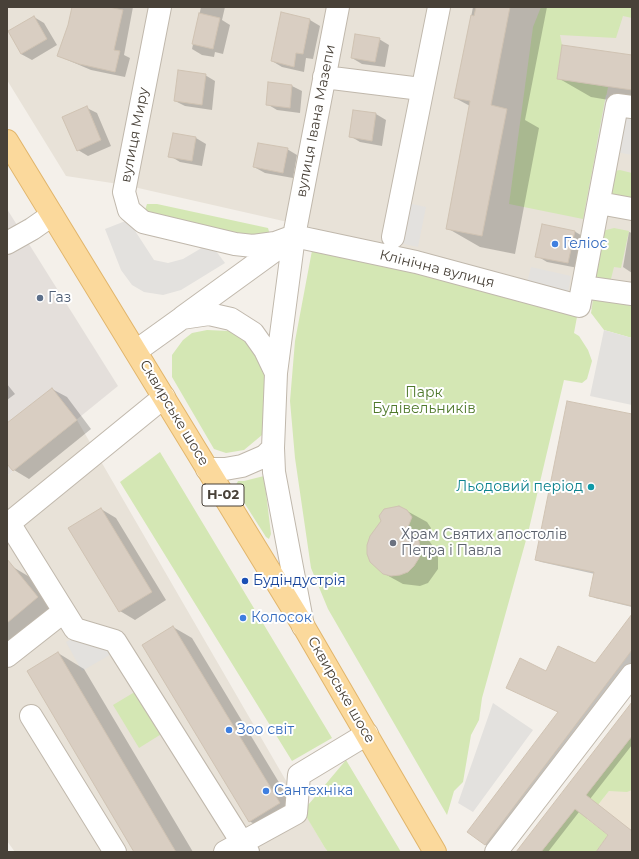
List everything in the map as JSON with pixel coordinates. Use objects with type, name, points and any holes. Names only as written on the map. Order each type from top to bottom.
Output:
[{"type":"main road","name":"Сквирське шосе","points":[[7,141],[304,627],[435,852]]},
{"type":"street","name":"вулиця Миру","points":[[160,7],[124,192],[129,210],[143,222],[235,244],[254,246],[268,244],[294,236]]},
{"type":"street","name":"вулиця Івана Мазепи","points":[[304,627],[274,472],[273,448],[276,373],[294,236],[338,7]]},
{"type":"street","points":[[393,237],[421,90],[439,7]]},
{"type":"street","points":[[324,76],[421,90]]},
{"type":"street","points":[[581,297],[617,105],[632,107]]},
{"type":"street","points":[[599,203],[632,209]]},
{"type":"street","points":[[7,243],[32,229],[52,215]]},
{"type":"street","name":"Клінічна вулиця","points":[[294,236],[581,297],[632,294]]},
{"type":"street","points":[[136,350],[294,236]]},
{"type":"street","points":[[182,318],[209,314],[232,318],[253,333],[265,350],[276,373]]},
{"type":"street","points":[[164,397],[8,524],[75,629],[115,641],[238,849],[296,813],[300,775],[367,734]]},
{"type":"street","points":[[208,469],[225,469],[242,466],[265,456],[273,448]]},
{"type":"street","points":[[7,656],[63,612]]},
{"type":"street","points":[[496,852],[632,675]]},
{"type":"street","points":[[31,716],[115,852]]},
{"type":"shaded area","points":[[7,7],[632,7],[632,319],[314,240],[314,228],[125,185],[66,176],[7,80]]},
{"type":"shaded area","points":[[606,95],[632,98],[632,155],[596,148]]},
{"type":"shaded area","points":[[394,200],[426,207],[418,247],[385,240]]},
{"type":"shaded area","points":[[7,209],[118,386],[7,476]]},
{"type":"shaded area","points":[[128,220],[154,260],[168,263],[183,259],[210,243],[225,263],[181,290],[163,295],[144,292],[132,285],[121,270],[105,229]]},
{"type":"shaded area","points":[[531,267],[571,276],[566,302],[525,291]]},
{"type":"shaded area","points":[[604,330],[632,338],[632,405],[590,396]]},
{"type":"shaded area","points":[[77,420],[328,852],[15,852],[7,841],[7,476]]},
{"type":"shaded area","points":[[77,636],[113,653],[82,671],[66,642]]},
{"type":"shaded area","points":[[493,703],[533,730],[473,812],[458,803]]},
{"type":"shaded area","points":[[632,761],[632,831],[598,805]]},
{"type":"green space","points":[[541,7],[632,7],[632,18],[623,16],[616,38],[560,35],[562,45],[557,79],[608,87],[583,219],[509,204],[533,27]]},
{"type":"green space","points":[[620,170],[632,173],[632,202],[613,198],[607,190],[610,172]]},
{"type":"green space","points":[[147,204],[157,204],[268,228],[270,235],[266,240],[149,217],[145,210]]},
{"type":"green space","points":[[614,228],[629,231],[621,268],[614,267],[609,287],[594,283],[602,231]]},
{"type":"green space","name":"Парк Будівельників","points":[[314,240],[579,306],[574,333],[579,336],[588,350],[592,361],[587,379],[582,383],[564,380],[528,533],[482,698],[479,720],[471,735],[463,782],[454,791],[447,815],[328,609],[311,568],[295,458],[290,401],[295,341]]},
{"type":"green space","points":[[594,294],[632,302],[632,338],[604,330],[591,313]]},
{"type":"green space","points":[[207,330],[229,331],[247,342],[258,357],[266,377],[267,423],[262,435],[244,450],[226,453],[214,449],[172,377],[172,355],[183,340],[192,333]]},
{"type":"green space","points":[[160,452],[332,738],[292,761],[120,482]]},
{"type":"green space","points":[[264,476],[271,534],[269,539],[266,537],[238,493],[236,485],[238,481]]},
{"type":"green space","points":[[138,690],[163,733],[139,748],[113,705]]},
{"type":"green space","points":[[632,736],[632,790],[627,792],[609,791],[587,819],[608,835],[596,852],[541,852]]},
{"type":"green space","points":[[346,760],[401,852],[328,852],[325,848],[303,811]]},
{"type":"building","points":[[72,7],[109,7],[123,10],[114,50],[120,51],[115,72],[79,64],[57,56],[68,25]]},
{"type":"building","points":[[476,7],[510,7],[491,105],[507,109],[482,236],[446,229],[470,101],[454,98],[471,15],[474,16]]},
{"type":"building","points":[[281,12],[310,19],[303,54],[296,53],[294,67],[271,61]]},
{"type":"building","points":[[199,13],[220,18],[213,49],[192,44]]},
{"type":"building","points":[[34,16],[47,39],[21,54],[8,31]]},
{"type":"building","points":[[355,34],[380,38],[375,62],[351,58]]},
{"type":"building","points":[[562,45],[632,55],[632,90],[557,79]]},
{"type":"building","points":[[178,70],[206,74],[202,105],[174,101]]},
{"type":"building","points":[[268,82],[292,85],[290,108],[266,105]]},
{"type":"building","points":[[87,106],[101,140],[77,151],[62,117]]},
{"type":"building","points":[[353,110],[376,113],[372,141],[349,137]]},
{"type":"building","points":[[173,133],[196,137],[192,161],[168,157]]},
{"type":"building","points":[[258,143],[288,148],[283,173],[253,167]]},
{"type":"building","name":"Геліос","points":[[542,224],[575,231],[568,263],[535,257]]},
{"type":"building","points":[[52,388],[77,420],[13,471],[7,464],[7,423]]},
{"type":"building","name":"Льодовий період","points":[[567,401],[632,414],[632,606],[589,596],[594,572],[535,560]]},
{"type":"building","name":"Храм Святих апостолів Петра і Павла","points":[[399,506],[407,510],[412,517],[408,527],[419,541],[419,558],[408,572],[391,576],[383,574],[370,562],[367,554],[367,545],[370,536],[381,521],[379,516],[384,509]]},
{"type":"building","points":[[101,508],[152,592],[119,612],[68,528]]},
{"type":"building","points":[[7,559],[38,597],[7,623]]},
{"type":"building","points":[[632,614],[632,650],[485,845],[467,832],[558,712],[506,688],[520,658],[546,671],[558,646],[595,663]]},
{"type":"building","points":[[173,626],[280,803],[249,822],[142,645]]},
{"type":"building","points":[[58,652],[176,852],[134,852],[27,671]]},
{"type":"building","points":[[632,702],[632,736],[586,795],[632,831],[632,852],[596,852],[608,835],[575,809],[541,852],[516,852]]},
{"type":"place","name":"Геліос","points":[[555,244]]},
{"type":"place","name":"Газ","points":[[40,298]]},
{"type":"place","name":"Льодовий період","points":[[591,487]]},
{"type":"place","name":"Храм Святих апостолів Петра і Павла","points":[[393,543]]},
{"type":"place","name":"Будіндустрія","points":[[245,581]]},
{"type":"place","name":"Колосок","points":[[243,618]]},
{"type":"place","name":"Зоо світ","points":[[229,730]]},
{"type":"place","name":"Сантехніка","points":[[266,791]]}]
